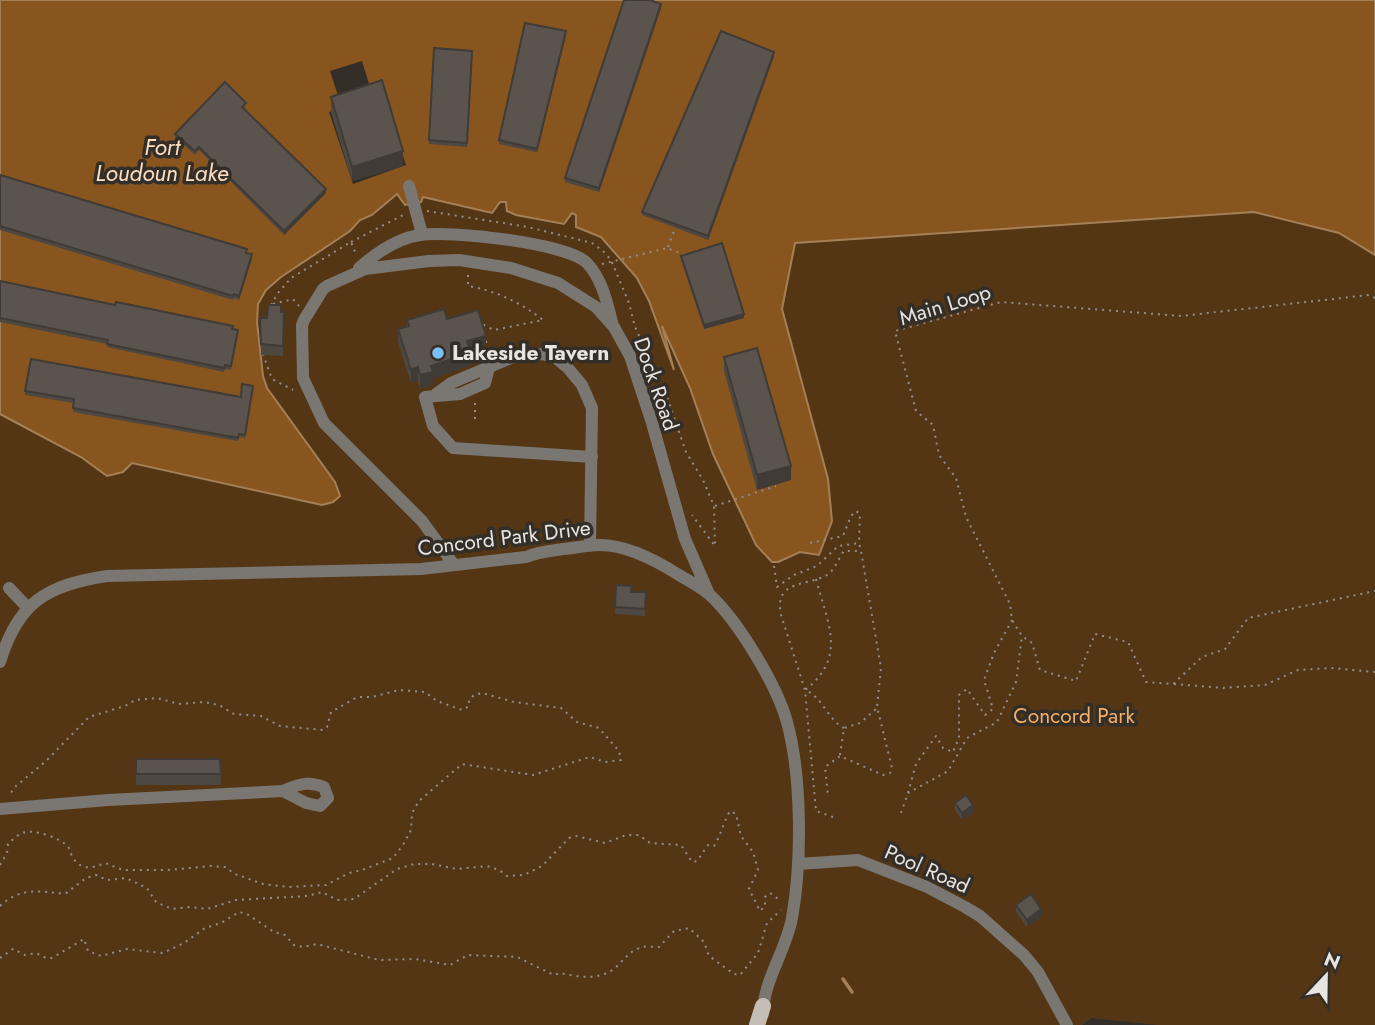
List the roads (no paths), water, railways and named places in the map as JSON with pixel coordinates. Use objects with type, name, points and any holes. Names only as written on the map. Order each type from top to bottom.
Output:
[{"type":"main road","points":[[757,1025],[763,1006]]},
{"type":"street","points":[[409,186],[422,234]]},
{"type":"street","points":[[351,275],[361,265],[399,241],[422,234],[508,240],[563,250],[586,262],[599,280],[614,327]]},
{"type":"street","name":"Dock Road","points":[[454,565],[422,521],[324,423],[303,377],[302,325],[307,313],[323,289],[365,269],[459,260],[505,267],[562,286],[596,307],[614,327],[636,372],[685,539],[709,594]]},
{"type":"street","points":[[590,546],[592,457],[592,408],[582,385],[563,363],[543,354],[518,355],[489,368],[485,383],[460,394],[425,397],[433,426],[453,448],[592,457]]},
{"type":"street","name":"Concord Park Drive","points":[[0,662],[9,636],[28,608],[61,585],[107,576],[421,569],[602,545],[658,562],[709,594],[746,642],[768,679],[786,719],[797,795],[798,864],[785,945],[767,988],[763,1025]]},
{"type":"street","points":[[9,588],[28,608]]},
{"type":"street","points":[[0,810],[108,800],[283,791]]},
{"type":"street","name":"Pool Road","points":[[798,864],[858,860],[927,887],[980,916],[1024,955],[1038,972],[1067,1025]]},
{"type":"water","name":"Fort Loudoun Lake","points":[[0,0],[1375,0],[1375,255],[1339,233],[1254,212],[795,243],[782,309],[828,479],[832,521],[819,555],[800,552],[772,562],[756,545],[713,454],[690,388],[662,326],[674,370],[649,301],[637,278],[601,237],[576,227],[576,215],[572,213],[564,224],[516,215],[507,211],[506,202],[500,202],[492,213],[423,197],[421,202],[405,205],[397,194],[372,215],[360,220],[350,231],[281,277],[266,290],[258,304],[257,322],[263,376],[267,388],[335,482],[340,496],[333,502],[322,505],[132,463],[123,472],[107,476],[81,457],[0,414]]},
{"type":"waterway","points":[[843,979],[852,992]]},
{"type":"place","name":"Lakeside Tavern","points":[[438,353]]},
{"type":"park label","name":"Concord Park","points":[[1074,716]]}]
